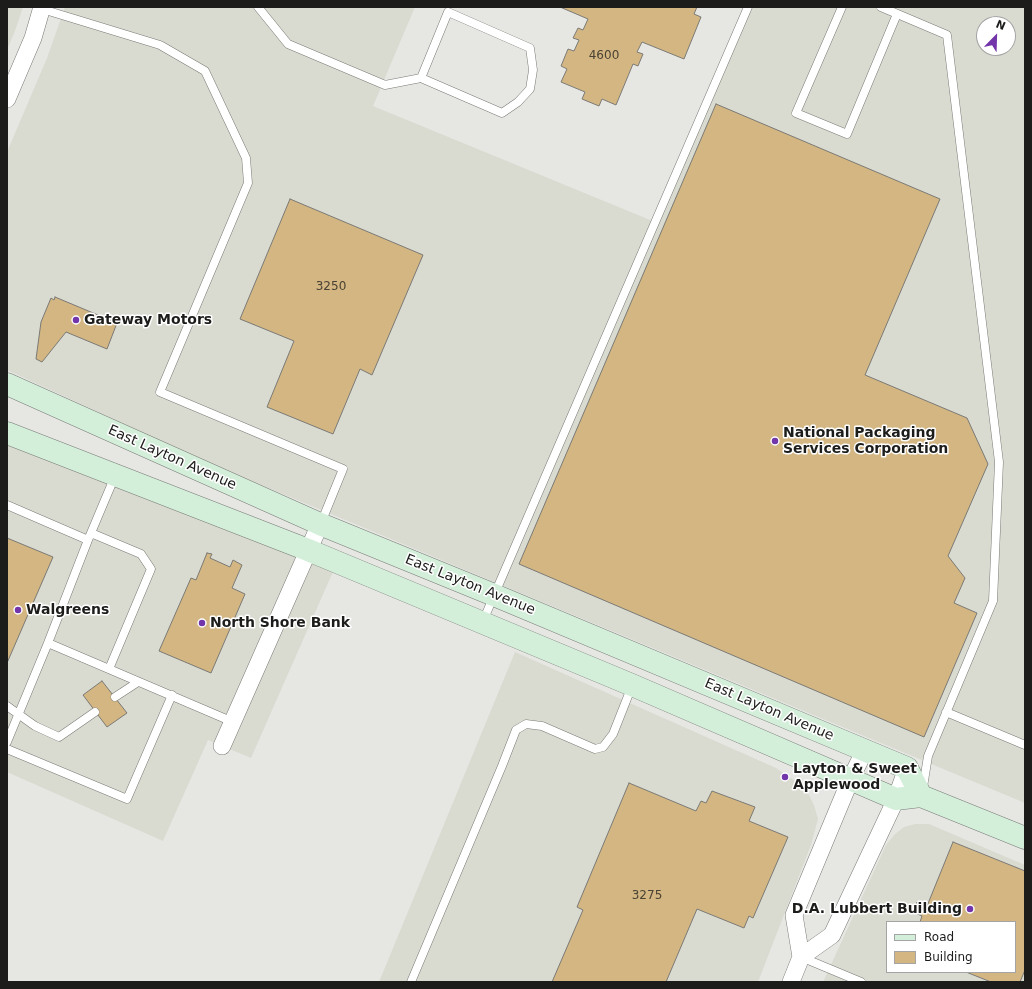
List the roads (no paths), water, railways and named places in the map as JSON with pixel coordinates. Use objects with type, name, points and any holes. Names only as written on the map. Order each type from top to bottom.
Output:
[{"type":"main road","name":"East Layton Avenue","points":[[7,384],[320,524],[494,595],[907,768]]},
{"type":"main road","points":[[7,433],[308,550],[896,798],[921,796],[1025,838]]},
{"type":"main road","points":[[907,768],[921,796]]},
{"type":"street","points":[[7,99],[33,38],[42,8]]},
{"type":"street","points":[[222,746],[320,524]]},
{"type":"street","points":[[791,982],[801,957],[794,915],[851,778],[865,750]]},
{"type":"street","points":[[801,957],[832,935],[896,798],[907,768]]},
{"type":"lane","points":[[258,7],[288,44],[385,85],[421,78],[502,113],[518,102],[530,89],[533,70],[530,48],[448,12],[421,78]]},
{"type":"lane","points":[[482,623],[748,7]]},
{"type":"lane","points":[[842,7],[796,113],[847,134],[897,14]]},
{"type":"lane","points":[[881,7],[947,35],[999,462],[993,601],[928,756],[921,796]]},
{"type":"lane","points":[[42,8],[160,45],[205,71],[246,158],[248,183],[160,392],[343,469],[320,524]]},
{"type":"lane","points":[[7,742],[116,475]]},
{"type":"lane","points":[[7,506],[141,554],[151,569],[109,669]]},
{"type":"lane","points":[[48,643],[233,722]]},
{"type":"lane","points":[[115,698],[138,682]]},
{"type":"lane","points":[[411,982],[516,730],[526,724],[542,726],[595,749],[603,747],[613,734],[632,686]]},
{"type":"lane","points":[[7,749],[127,799],[172,695]]},
{"type":"lane","points":[[7,706],[35,726],[59,737],[95,712]]},
{"type":"lane","points":[[946,712],[1025,744]]},
{"type":"lane","points":[[801,957],[861,982]]},
{"type":"place","name":"Gateway Motors","points":[[76,320]]},
{"type":"place","name":"National Packaging Services Corporation","points":[[775,441]]},
{"type":"place","name":"Walgreens","points":[[18,610]]},
{"type":"place","name":"North Shore Bank","points":[[202,623]]},
{"type":"place","name":"Layton & Sweet Applewood","points":[[785,777]]},
{"type":"place","name":"D.A. Lubbert Building","points":[[970,909]]}]
